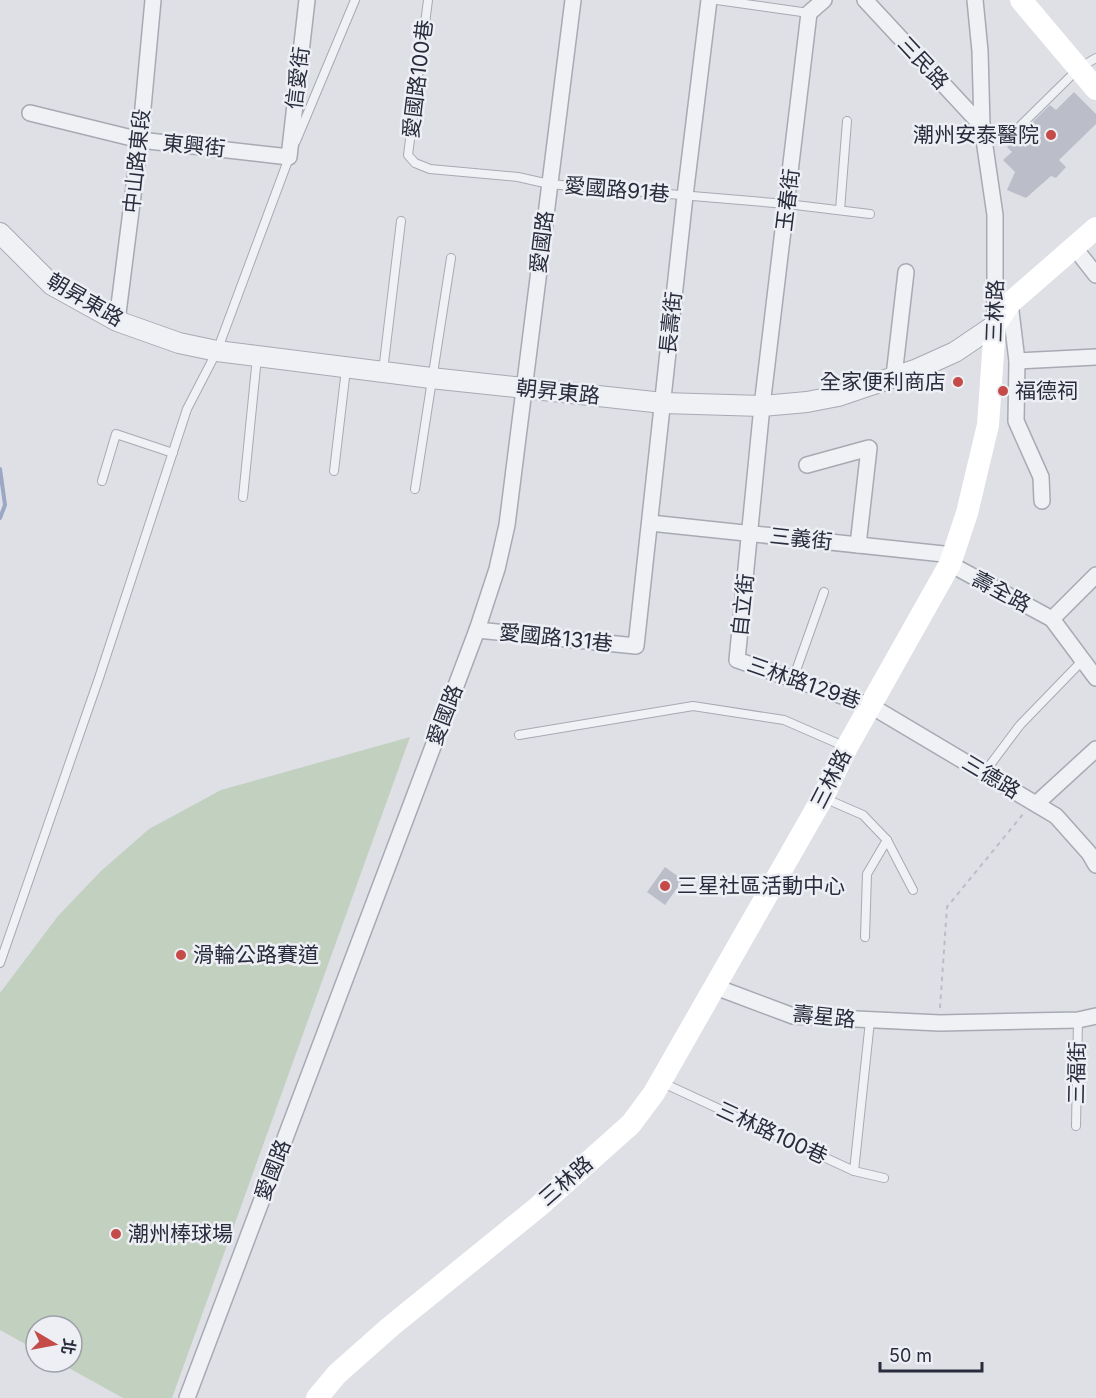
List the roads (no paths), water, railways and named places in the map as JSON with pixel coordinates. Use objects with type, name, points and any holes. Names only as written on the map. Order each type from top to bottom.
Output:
[{"type":"main road","points":[[1021,0],[1088,63],[1096,89]]},
{"type":"main road","name":"朝昇東路","points":[[995,325],[1011,303],[1096,228]]},
{"type":"main road","name":"三林路","points":[[317,1398],[337,1374],[390,1327],[538,1207],[631,1124],[661,1082],[713,986],[823,797],[848,747],[952,560],[967,513],[988,425],[995,325]]},
{"type":"street","name":"中山路東段","points":[[117,321],[140,140],[153,0]]},
{"type":"street","name":"信愛街","points":[[289,157],[307,0]]},
{"type":"street","name":"愛國路","points":[[187,1398],[477,630],[497,569],[507,525],[573,0]]},
{"type":"street","name":"長壽街","points":[[636,646],[685,196],[709,0]]},
{"type":"street","points":[[809,13],[824,0]]},
{"type":"street","name":"三民路","points":[[865,0],[982,126]]},
{"type":"street","name":"三林路","points":[[975,0],[980,51],[982,126],[995,215],[995,325]]},
{"type":"street","name":"玉春街","points":[[762,406],[788,204],[809,13]]},
{"type":"street","name":"東興街","points":[[30,113],[140,140],[289,157]]},
{"type":"street","name":"朝昇東路","points":[[0,233],[52,285],[117,321],[179,343],[217,351],[431,378],[663,403],[762,406],[828,398],[955,352],[995,325]]},
{"type":"street","points":[[1074,247],[1096,275]]},
{"type":"street","points":[[894,376],[906,272]]},
{"type":"street","points":[[1011,303],[1017,361],[1016,421],[1041,477],[1042,501]]},
{"type":"street","points":[[1017,361],[1096,357]]},
{"type":"street","name":"自立街","points":[[737,660],[762,406]]},
{"type":"street","points":[[988,425],[1016,421]]},
{"type":"street","points":[[807,465],[869,448],[858,545]]},
{"type":"street","name":"三義街","points":[[650,523],[858,545],[952,560]]},
{"type":"street","name":"壽全路","points":[[952,560],[1052,619],[1096,678]]},
{"type":"street","name":"壽全路","points":[[1052,619],[1096,575]]},
{"type":"street","name":"愛國路131巷","points":[[477,630],[636,646]]},
{"type":"street","name":"三林路129巷","points":[[737,660],[871,706]]},
{"type":"street","name":"三德路","points":[[871,706],[1056,816],[1089,853],[1096,865]]},
{"type":"street","points":[[1036,804],[1096,749]]},
{"type":"street","name":"壽星路","points":[[713,986],[793,1016],[940,1023],[1078,1020]]},
{"type":"street","points":[[1078,1020],[1096,1016]]},
{"type":"lane","points":[[0,963],[187,409],[217,351],[289,157],[354,0]]},
{"type":"lane","name":"愛國路100巷","points":[[428,0],[408,155],[415,163],[430,169],[518,177],[549,184]]},
{"type":"lane","points":[[717,0],[809,13]]},
{"type":"lane","points":[[1006,140],[1088,63]]},
{"type":"lane","points":[[840,210],[847,121]]},
{"type":"lane","name":"愛國路91巷","points":[[549,184],[788,204],[870,214]]},
{"type":"lane","points":[[383,372],[401,221]]},
{"type":"lane","points":[[415,489],[452,258]]},
{"type":"lane","points":[[243,497],[257,356]]},
{"type":"lane","points":[[334,471],[346,367]]},
{"type":"lane","points":[[102,481],[116,434],[173,453]]},
{"type":"lane","points":[[792,679],[824,592]]},
{"type":"lane","points":[[984,773],[1020,725],[1083,660]]},
{"type":"lane","points":[[519,735],[693,706],[784,720],[848,747]]},
{"type":"lane","points":[[823,797],[863,814],[887,840],[913,890]]},
{"type":"lane","points":[[865,937],[867,874],[887,840]]},
{"type":"lane","name":"三福街","points":[[1076,1126],[1078,1020]]},
{"type":"lane","points":[[854,1171],[870,1021]]},
{"type":"lane","name":"三林路100巷","points":[[661,1082],[854,1171],[884,1179]]},
{"type":"waterway","points":[[0,469],[5,505],[0,518]]},
{"type":"place","name":"潮州安泰醫院","points":[[1051,135]]},
{"type":"place","name":"全家便利商店","points":[[958,382]]},
{"type":"place","name":"福德祠","points":[[1003,391]]},
{"type":"place","name":"三星社區活動中心","points":[[665,886]]},
{"type":"place","name":"滑輪公路賽道","points":[[181,955]]},
{"type":"place","name":"潮州棒球場","points":[[116,1234]]}]
